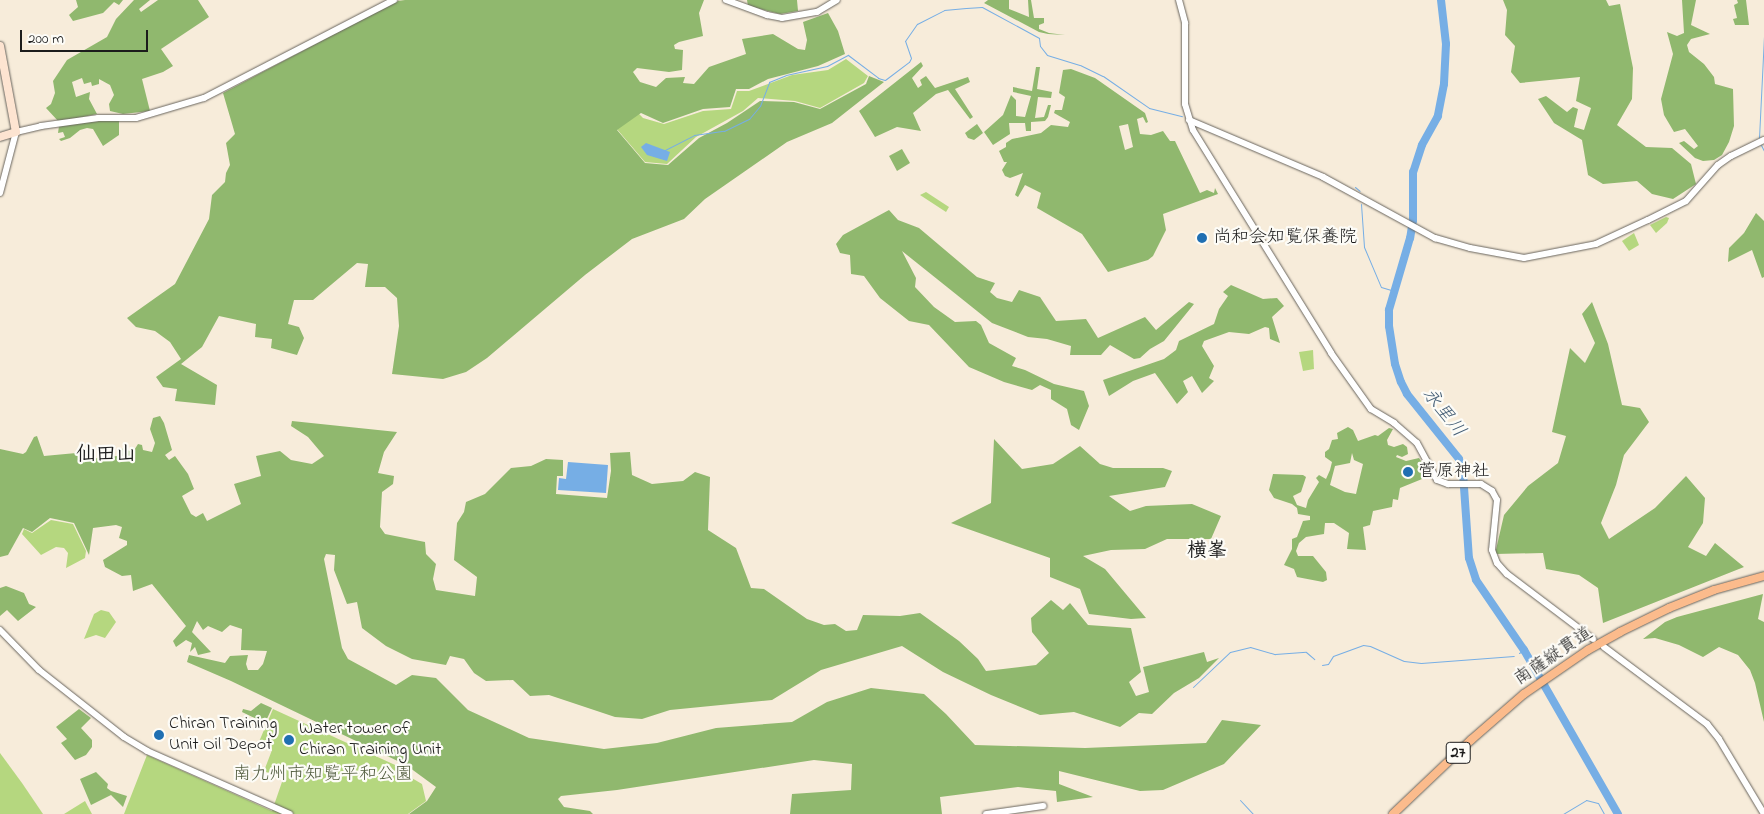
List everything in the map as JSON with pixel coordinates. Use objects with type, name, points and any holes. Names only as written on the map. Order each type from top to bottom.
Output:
[{"type":"main road","points":[[0,46],[16,132],[0,137]]},
{"type":"main road","name":"南薩縦貫道","points":[[1393,814],[1471,740],[1524,694],[1556,671],[1641,620],[1690,599],[1764,576]]},
{"type":"street","points":[[0,193],[16,132],[41,126],[98,118],[136,118],[204,98],[394,0]]},
{"type":"street","points":[[726,0],[767,15],[782,18],[818,12],[837,0]]},
{"type":"street","points":[[1179,0],[1185,23],[1184,96],[1189,120],[1265,249],[1362,399],[1374,411],[1394,423],[1417,443],[1437,480],[1448,484],[1485,485],[1495,495],[1492,550],[1497,563],[1507,574],[1593,638]]},
{"type":"street","points":[[1189,120],[1323,178],[1415,228],[1444,241],[1518,258],[1545,255],[1596,244],[1686,201],[1718,165],[1730,156],[1762,141]]},
{"type":"street","points":[[0,630],[39,670],[124,737],[147,751],[290,814]]},
{"type":"street","points":[[1604,647],[1707,724],[1722,744],[1764,814]]},
{"type":"street","points":[[986,814],[1043,806]]},
{"type":"green space","points":[[76,0],[123,0],[119,5],[114,2],[103,13],[73,21],[69,15],[78,7]]},
{"type":"green space","points":[[134,0],[150,0],[139,9],[141,12],[158,0],[198,0],[209,17],[161,49],[173,66],[163,72],[142,79],[150,111],[123,114],[110,111],[109,104],[114,95],[110,85],[99,79],[99,84],[92,86],[91,82],[84,84],[82,78],[72,82],[76,97],[90,92],[89,99],[97,114],[59,122],[46,108],[51,104],[55,93],[53,81],[67,60],[107,37],[116,19]]},
{"type":"green space","points":[[704,0],[699,13],[703,36],[674,45],[675,49],[683,50],[682,70],[669,72],[637,68],[633,72],[640,82],[656,87],[666,78],[685,77],[683,83],[694,84],[709,67],[746,54],[742,39],[773,34],[798,49],[805,50],[807,40],[803,22],[828,13],[838,31],[845,54],[818,66],[768,79],[749,89],[736,89],[730,107],[703,109],[663,123],[641,113],[617,130],[645,163],[668,165],[699,138],[727,123],[760,101],[794,102],[820,109],[866,84],[869,76],[884,82],[832,123],[787,142],[705,199],[684,219],[632,239],[585,275],[487,358],[466,372],[443,379],[392,374],[399,326],[397,298],[385,287],[365,287],[368,264],[357,263],[313,300],[294,300],[288,324],[299,327],[304,338],[297,355],[271,348],[272,339],[255,337],[256,324],[219,316],[202,347],[181,364],[217,385],[215,405],[175,401],[177,389],[163,387],[156,377],[181,359],[170,342],[155,331],[136,327],[127,318],[175,284],[209,219],[212,195],[225,182],[226,173],[230,165],[226,143],[235,134],[223,93],[397,1]]},
{"type":"green space","points":[[747,0],[797,0],[798,11],[780,14],[748,6]]},
{"type":"green space","points":[[988,0],[1009,0],[1009,9],[1029,17],[1028,0],[1031,0],[1034,18],[1044,18],[1044,23],[1039,25],[1039,29],[1049,33],[1065,35],[1039,32],[984,3]]},
{"type":"green space","points":[[1503,0],[1606,0],[1609,6],[1620,4],[1633,68],[1632,99],[1617,125],[1646,147],[1672,148],[1691,164],[1696,184],[1673,199],[1652,194],[1637,181],[1603,184],[1588,175],[1582,140],[1554,123],[1538,99],[1546,96],[1567,112],[1573,107],[1578,109],[1574,127],[1584,130],[1591,108],[1576,101],[1580,77],[1520,83],[1511,72],[1515,46],[1505,35],[1507,10]]},
{"type":"green space","points":[[1682,0],[1696,0],[1691,25],[1710,34],[1691,39],[1687,45],[1689,52],[1704,64],[1714,77],[1715,84],[1733,89],[1734,126],[1722,155],[1714,160],[1703,161],[1695,158],[1679,143],[1684,141],[1694,149],[1698,146],[1685,129],[1674,132],[1664,115],[1661,99],[1673,54],[1667,32],[1677,36],[1684,33]]},
{"type":"green space","points":[[1737,0],[1746,0],[1749,25],[1735,25],[1733,19],[1737,18],[1734,5],[1738,3]]},
{"type":"green space","points":[[846,59],[868,76],[864,83],[820,108],[795,101],[758,98],[743,111],[696,137],[667,164],[645,162],[610,121],[610,84],[643,118],[664,124],[703,111],[731,109],[737,91],[749,91],[792,75],[828,70]]},
{"type":"green space","points":[[921,62],[923,66],[912,78],[918,88],[922,85],[920,80],[926,76],[935,88],[968,77],[970,82],[955,89],[973,117],[970,119],[948,90],[936,94],[913,113],[921,131],[897,127],[875,137],[859,111]]},
{"type":"green space","points":[[1036,67],[1040,67],[1037,89],[1052,92],[1051,98],[1038,97],[1035,118],[1044,117],[1048,105],[1051,105],[1048,117],[1045,121],[1031,122],[1031,131],[1026,131],[1025,123],[1009,123],[1010,134],[993,145],[984,132],[1003,115],[1011,95],[1016,100],[1016,116],[1025,117],[1031,96],[1013,92],[1013,87],[1032,91]]},
{"type":"green space","points":[[1071,69],[1095,78],[1145,113],[1148,122],[1146,123],[1143,117],[1137,119],[1140,134],[1151,135],[1163,131],[1170,141],[1175,141],[1200,193],[1207,190],[1214,193],[1215,188],[1218,194],[1163,214],[1166,230],[1153,256],[1148,260],[1108,272],[1082,234],[1037,208],[1041,193],[1025,185],[1018,197],[1015,195],[1023,173],[1010,178],[1005,176],[1002,170],[1007,162],[1004,162],[999,151],[1006,147],[1006,143],[1012,139],[1041,133],[1051,125],[1068,127],[1070,122],[1054,113],[1055,110],[1062,110],[1065,97],[1059,93],[1063,70]],"holes":[[[1128,124],[1133,147],[1125,150],[1119,126]]]},
{"type":"green space","points":[[119,120],[119,135],[103,146],[93,129],[87,128],[80,130],[70,138],[61,141],[59,139],[65,137],[63,132],[58,133],[59,126],[83,122]]},
{"type":"green space","points":[[977,124],[983,133],[974,140],[968,138],[965,133]]},
{"type":"green space","points":[[902,149],[910,163],[897,171],[889,156]]},
{"type":"green space","points":[[926,192],[949,207],[946,212],[920,195]]},
{"type":"green space","points":[[889,210],[898,220],[919,228],[977,277],[995,283],[990,292],[997,298],[1012,302],[1019,290],[1040,297],[1056,321],[1086,319],[1098,338],[1145,317],[1156,330],[1189,302],[1194,304],[1164,341],[1150,349],[1140,358],[1134,359],[1110,345],[1101,355],[1070,355],[1071,346],[1047,339],[1028,337],[992,323],[902,251],[916,278],[915,287],[934,307],[955,322],[976,321],[981,325],[989,343],[1016,358],[1012,366],[1054,384],[1084,391],[1089,406],[1079,430],[1071,425],[1067,409],[1051,399],[1051,390],[1040,385],[1032,390],[1004,382],[969,367],[929,325],[909,321],[880,298],[864,276],[851,274],[850,255],[840,253],[836,244],[843,235]]},
{"type":"green space","points":[[1756,213],[1764,221],[1764,277],[1762,278],[1752,250],[1728,262],[1729,248],[1744,233]]},
{"type":"green space","points":[[1666,217],[1669,218],[1667,223],[1656,233],[1650,225]]},
{"type":"green space","points":[[1634,233],[1639,245],[1629,251],[1622,241]]},
{"type":"green space","points":[[1231,285],[1263,299],[1277,298],[1284,306],[1272,317],[1280,343],[1270,339],[1269,328],[1265,327],[1249,334],[1229,332],[1204,341],[1202,346],[1214,366],[1209,378],[1214,381],[1202,393],[1192,376],[1183,381],[1188,392],[1177,404],[1155,373],[1133,381],[1109,396],[1103,380],[1164,359],[1176,350],[1179,341],[1214,324],[1219,309],[1228,296],[1223,292]]},
{"type":"green space","points":[[1592,302],[1608,344],[1622,405],[1640,408],[1649,422],[1624,455],[1616,485],[1601,523],[1609,539],[1655,508],[1686,476],[1705,498],[1703,523],[1688,547],[1706,556],[1715,543],[1744,567],[1603,623],[1598,588],[1579,575],[1546,569],[1543,553],[1495,554],[1504,515],[1528,486],[1558,463],[1566,436],[1552,432],[1570,348],[1585,363],[1595,343],[1582,314]]},
{"type":"green space","points":[[1313,350],[1314,369],[1303,371],[1299,352]]},
{"type":"green space","points":[[160,416],[172,450],[165,455],[169,460],[175,456],[188,474],[194,489],[182,496],[191,514],[196,517],[203,513],[207,521],[241,504],[234,484],[261,476],[256,456],[280,451],[291,460],[312,464],[324,456],[308,437],[291,426],[292,421],[397,432],[384,452],[378,473],[394,476],[393,484],[382,492],[380,527],[385,534],[425,542],[426,554],[436,564],[433,579],[436,590],[475,596],[477,577],[454,560],[457,523],[464,512],[466,502],[485,494],[511,468],[531,466],[546,459],[563,460],[563,476],[557,476],[556,494],[607,498],[611,471],[610,453],[630,452],[632,475],[652,484],[683,481],[695,472],[710,477],[708,530],[736,548],[751,588],[764,589],[807,619],[824,625],[835,624],[846,631],[857,630],[863,615],[900,616],[920,613],[959,641],[978,659],[986,671],[1036,665],[1049,653],[1032,632],[1031,618],[1051,600],[1063,610],[1070,603],[1088,625],[1131,628],[1141,672],[1129,682],[1136,696],[1149,692],[1143,667],[1204,652],[1207,662],[1219,658],[1199,678],[1174,693],[1152,714],[1139,713],[1120,727],[1074,712],[1040,715],[991,695],[943,672],[902,646],[821,670],[772,700],[670,710],[642,719],[615,717],[549,695],[530,696],[513,680],[486,681],[474,673],[464,659],[450,656],[446,665],[412,659],[386,646],[362,628],[357,602],[347,604],[334,570],[335,555],[326,554],[324,559],[342,648],[348,659],[396,685],[412,675],[436,678],[468,710],[529,738],[604,749],[657,743],[716,728],[792,722],[827,702],[871,688],[924,694],[975,745],[1085,748],[1206,743],[1222,720],[1261,725],[1224,764],[1163,790],[1140,791],[1059,771],[1059,784],[1093,797],[1057,802],[1056,791],[1018,787],[940,797],[942,814],[790,814],[792,794],[851,790],[852,764],[814,760],[617,790],[561,796],[558,799],[564,807],[590,811],[593,814],[409,814],[427,801],[436,787],[406,765],[231,681],[187,662],[189,655],[225,663],[230,656],[248,655],[246,664],[248,670],[258,670],[263,664],[267,651],[241,650],[242,629],[230,625],[222,632],[208,626],[203,630],[197,621],[192,632],[211,652],[198,655],[195,647],[190,652],[192,643],[186,640],[176,647],[173,641],[186,626],[152,584],[133,591],[131,575],[122,576],[105,567],[103,560],[127,545],[127,541],[119,538],[122,527],[116,525],[93,528],[89,555],[74,523],[50,518],[32,532],[23,528],[8,555],[0,557],[0,449],[23,454],[34,437],[37,436],[44,456],[87,452],[89,459],[117,456],[120,448],[133,452],[138,444],[142,445],[143,450],[152,452],[155,443],[150,429],[153,418]]},
{"type":"green space","points":[[1348,427],[1353,430],[1358,441],[1375,435],[1378,436],[1389,428],[1393,429],[1387,440],[1388,445],[1394,447],[1403,444],[1407,447],[1408,454],[1402,457],[1397,455],[1396,457],[1406,461],[1419,458],[1428,472],[1427,477],[1400,488],[1398,500],[1393,499],[1392,507],[1373,511],[1370,525],[1363,527],[1366,550],[1347,549],[1349,533],[1334,523],[1325,523],[1324,534],[1306,537],[1299,543],[1296,551],[1298,556],[1313,556],[1326,572],[1327,580],[1323,582],[1297,577],[1294,569],[1284,565],[1292,549],[1292,539],[1297,537],[1303,521],[1310,520],[1310,516],[1298,514],[1297,508],[1292,504],[1274,498],[1269,490],[1273,474],[1303,475],[1306,477],[1301,492],[1293,496],[1297,505],[1306,508],[1308,500],[1319,482],[1316,478],[1319,475],[1326,479],[1330,470],[1332,462],[1325,457],[1325,452],[1329,449],[1332,440],[1338,439],[1337,433]],"holes":[[[1352,453],[1354,460],[1363,464],[1356,494],[1345,492],[1330,485],[1335,466],[1350,463]]]},
{"type":"green space","points":[[994,439],[1022,469],[1053,464],[1080,446],[1100,464],[1113,468],[1163,468],[1172,471],[1165,487],[1109,496],[1130,511],[1146,506],[1192,504],[1221,516],[1211,539],[1167,539],[1145,549],[1111,550],[1083,556],[1105,569],[1146,618],[1131,619],[1089,614],[1080,589],[1050,577],[1050,558],[951,523],[991,503]]},
{"type":"green space","points":[[51,520],[73,524],[86,551],[85,558],[66,568],[68,553],[64,548],[56,547],[41,555],[22,534],[24,529],[32,533]]},
{"type":"green space","points":[[6,586],[24,593],[29,604],[36,607],[18,621],[7,610],[0,616],[0,588]]},
{"type":"green space","points":[[1763,594],[1758,619],[1764,622],[1764,722],[1750,670],[1738,655],[1719,647],[1703,657],[1679,645],[1655,638],[1643,639],[1665,622],[1677,617]]},
{"type":"green space","points":[[101,610],[109,612],[116,622],[105,638],[96,635],[84,639],[94,614]]},
{"type":"green space","points":[[261,703],[272,708],[265,723],[242,712],[243,709],[251,711]]},
{"type":"green space","points":[[79,709],[91,718],[81,728],[92,740],[92,747],[86,755],[75,760],[61,743],[67,739],[56,727]]},
{"type":"green space","name":"南九州市知覧平和公園","points":[[273,709],[406,770],[410,777],[422,784],[426,801],[408,814],[124,814],[147,755],[272,811],[283,779],[264,771],[272,750],[258,744]]},
{"type":"green space","points":[[0,753],[22,783],[43,814],[0,814]]},
{"type":"green space","points":[[96,772],[108,784],[107,788],[127,796],[123,807],[111,795],[91,805],[80,779]]},
{"type":"green space","points":[[85,801],[92,814],[64,814]]},
{"type":"water","points":[[646,143],[670,152],[667,161],[647,155],[641,147]]},
{"type":"water","points":[[568,462],[608,465],[606,493],[558,490],[559,478],[566,479]]},
{"type":"waterway","name":"永里川","points":[[1441,0],[1446,44],[1444,84],[1438,116],[1422,145],[1413,172],[1413,220],[1410,238],[1389,310],[1389,326],[1395,364],[1407,394],[1459,459],[1463,473],[1469,558],[1476,580],[1524,650],[1618,814]]},
{"type":"waterway","points":[[663,151],[694,135],[724,131],[749,119],[760,106],[769,82],[786,75],[827,66],[848,55],[878,78],[885,80],[909,62],[911,58],[905,41],[917,24],[944,10],[966,8],[982,7],[1039,38],[1040,46],[1047,55],[1080,65],[1103,76],[1149,108],[1182,116]]},
{"type":"waterway","points":[[1759,138],[1764,37]]},
{"type":"waterway","points":[[1761,145],[1764,151]]},
{"type":"waterway","points":[[1355,187],[1360,191]]},
{"type":"waterway","points":[[1361,204],[1364,247],[1381,287],[1394,291]]},
{"type":"waterway","points":[[1322,665],[1328,664],[1333,656],[1363,645],[1370,646],[1404,661],[1421,663],[1514,656]]},
{"type":"waterway","points":[[1193,687],[1230,652],[1250,647],[1275,654],[1306,652],[1314,659]]},
{"type":"waterway","name":"永里川","points":[[1519,653],[1524,650]]},
{"type":"waterway","points":[[1240,800],[1253,814]]},
{"type":"waterway","points":[[1563,814],[1586,800],[1598,803],[1604,814]]},
{"type":"place","name":"尚和会知覧保養院","points":[[1202,238]]},
{"type":"place","name":"菅原神社","points":[[1408,472]]},
{"type":"place","name":"Chiran Training Unit Oil Depot","points":[[159,735]]},
{"type":"place","name":"Water tower of Chiran Training Unit","points":[[289,740]]},
{"type":"district","name":"仙田山","points":[[106,455]]},
{"type":"district","name":"横峯","points":[[1207,551]]}]
